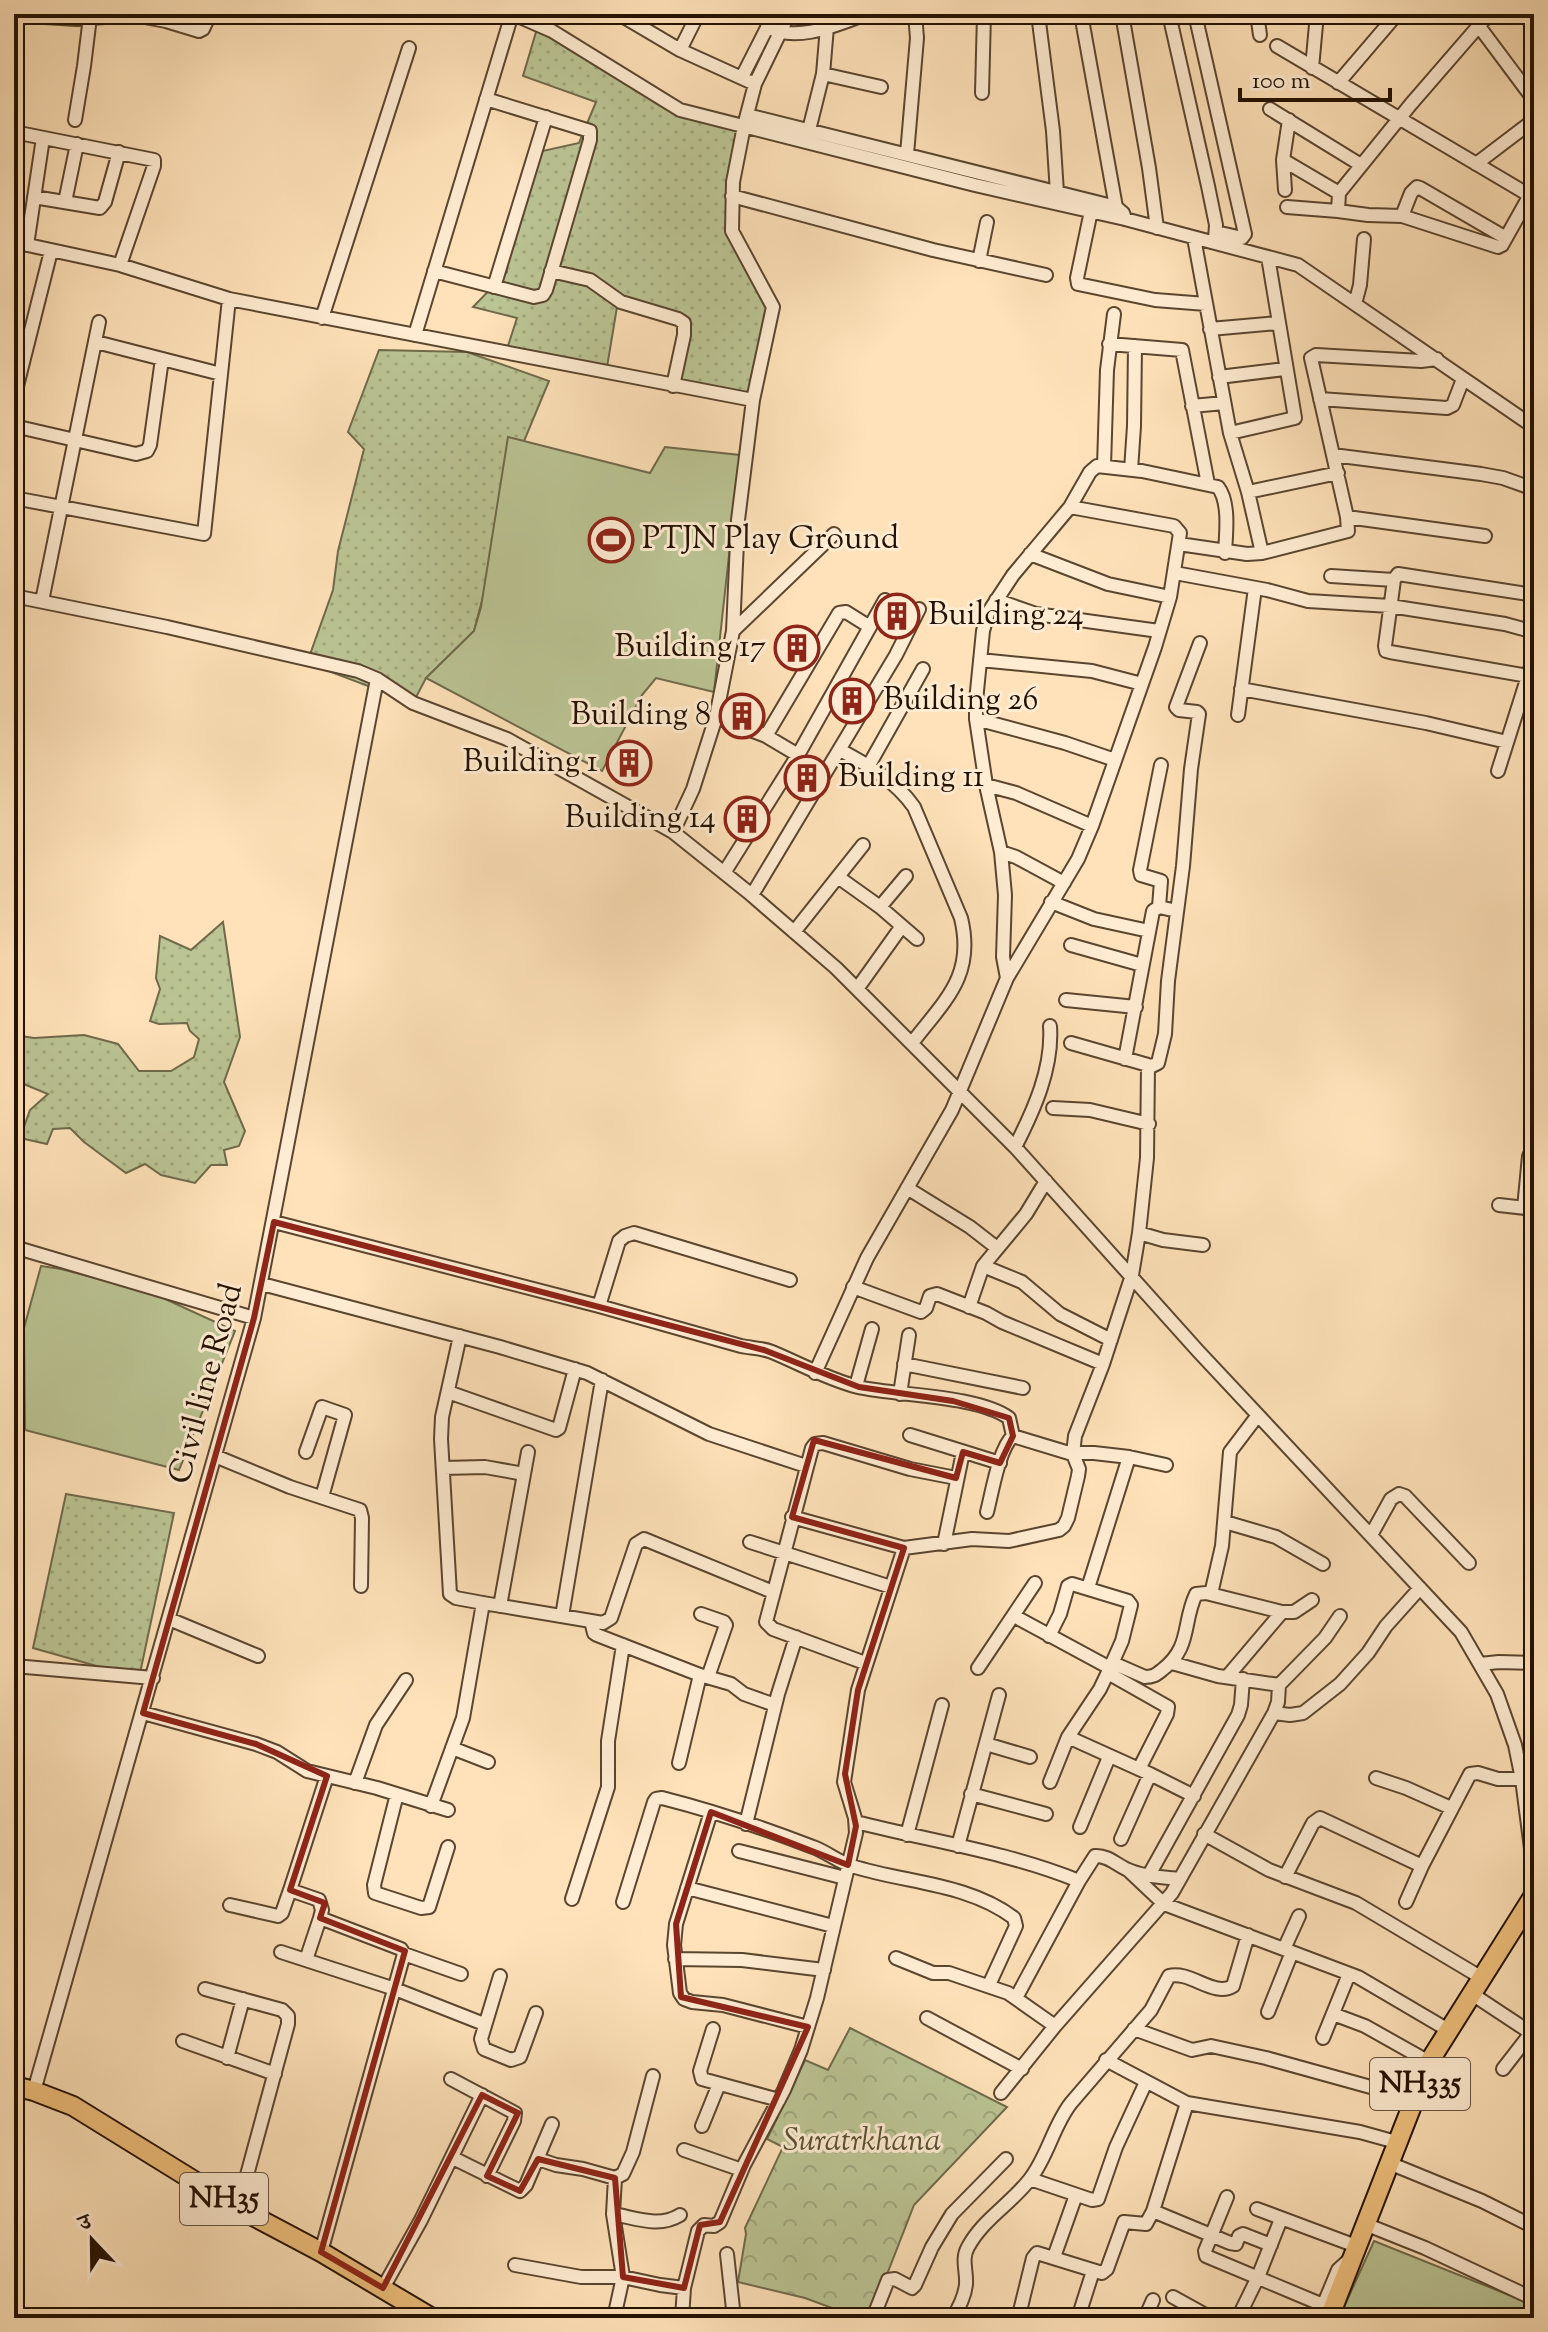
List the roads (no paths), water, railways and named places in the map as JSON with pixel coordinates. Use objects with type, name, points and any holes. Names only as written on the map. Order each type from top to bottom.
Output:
[{"type":"highway","name":"NH335","points":[[1326,2311],[1340,2290],[1429,2062],[1534,1895]]},
{"type":"highway","name":"NH35","points":[[14,2086],[73,2106],[238,2208],[321,2252],[432,2318]]},
{"type":"street","points":[[14,15],[76,19],[134,15],[199,31],[210,14]]},
{"type":"street","points":[[415,335],[512,14],[552,31],[680,110],[809,130],[907,154],[1116,207],[1125,219]]},
{"type":"street","points":[[619,14],[680,50],[755,84]]},
{"type":"street","points":[[673,832],[693,789],[716,717],[733,631],[738,520],[753,400],[773,307],[732,231],[732,196],[745,121],[773,30],[774,14]]},
{"type":"street","points":[[742,77],[773,30],[789,14]]},
{"type":"street","points":[[773,30],[789,34],[827,27],[866,14]]},
{"type":"street","points":[[907,154],[917,38],[915,14]]},
{"type":"street","points":[[982,93],[984,14]]},
{"type":"street","points":[[1038,14],[1053,131],[1057,193]]},
{"type":"street","points":[[1081,14],[1116,207]]},
{"type":"street","points":[[1122,14],[1157,228]]},
{"type":"street","points":[[1169,14],[1197,134],[1215,238]]},
{"type":"street","points":[[745,121],[975,185],[1194,238],[1242,238],[1245,234],[1195,14]]},
{"type":"street","points":[[1257,14],[1260,35]]},
{"type":"street","points":[[1312,68],[1317,14]]},
{"type":"street","points":[[1338,83],[1397,14]]},
{"type":"street","points":[[1338,211],[1339,193],[1489,14]]},
{"type":"street","points":[[75,120],[90,17]]},
{"type":"street","points":[[680,50],[691,17]]},
{"type":"street","points":[[1478,25],[1534,100]]},
{"type":"street","points":[[809,130],[823,74],[827,27]]},
{"type":"street","points":[[1277,46],[1533,195],[1502,245],[1495,246],[1402,216],[1287,207]]},
{"type":"street","points":[[322,318],[409,48]]},
{"type":"street","points":[[823,74],[881,87]]},
{"type":"street","points":[[434,271],[539,297],[546,290],[591,135],[587,129],[486,99]]},
{"type":"street","points":[[1270,109],[1361,165]]},
{"type":"street","points":[[494,287],[546,117]]},
{"type":"street","points":[[1285,190],[1283,160],[1289,120]]},
{"type":"street","points":[[1476,164],[1534,120]]},
{"type":"street","points":[[14,132],[151,158],[154,163],[120,265]]},
{"type":"street","points":[[43,138],[34,197],[20,243],[120,265],[229,299],[753,400]]},
{"type":"street","points":[[65,202],[77,144]]},
{"type":"street","points":[[34,197],[97,209],[103,206],[119,152]]},
{"type":"street","points":[[1283,160],[1339,193]]},
{"type":"street","points":[[1402,216],[1411,193],[1417,187],[1506,238]]},
{"type":"street","points":[[732,196],[979,261],[1046,275]]},
{"type":"street","points":[[1091,211],[1078,284],[1164,302],[1206,304]]},
{"type":"street","points":[[979,261],[987,222]]},
{"type":"street","points":[[1194,238],[1230,433],[1262,553]]},
{"type":"street","points":[[1215,238],[1298,265],[1534,427]]},
{"type":"street","points":[[1355,304],[1364,239]]},
{"type":"street","points":[[14,398],[51,251]]},
{"type":"street","points":[[1230,433],[1295,418],[1268,257]]},
{"type":"street","points":[[551,271],[590,280],[621,302],[684,323],[673,386]]},
{"type":"street","points":[[14,498],[204,534],[229,299]]},
{"type":"street","points":[[1104,466],[1109,344],[1114,314]]},
{"type":"street","points":[[42,601],[99,322]]},
{"type":"street","points":[[1210,329],[1278,323]]},
{"type":"street","points":[[96,342],[221,374]]},
{"type":"street","points":[[1109,344],[1182,350],[1208,484]]},
{"type":"street","points":[[1131,470],[1135,346]]},
{"type":"street","points":[[1179,544],[1225,553],[1262,553],[1345,533],[1349,528],[1311,362],[1313,356],[1437,359]]},
{"type":"street","points":[[14,426],[136,454],[147,451],[162,359]]},
{"type":"street","points":[[1219,377],[1285,369]]},
{"type":"street","points":[[1320,399],[1447,408],[1453,405],[1463,379]]},
{"type":"street","points":[[1192,406],[1224,403]]},
{"type":"street","points":[[1333,455],[1481,474],[1534,489]]},
{"type":"street","points":[[1007,978],[1003,957],[1005,909],[1001,852],[976,719],[983,631],[988,613],[1030,554],[1070,507],[1093,468],[1104,466],[1131,470],[1208,484],[1221,490],[1226,517],[1225,553]]},
{"type":"street","points":[[1248,492],[1338,473]]},
{"type":"street","points":[[815,1373],[853,1287],[961,1091],[1007,978],[1078,859],[1142,684],[1170,597],[1180,533],[1174,526],[1070,507]]},
{"type":"street","points":[[1347,517],[1485,536]]},
{"type":"street","points":[[733,631],[834,534]]},
{"type":"street","points":[[1030,554],[1108,584],[1170,597]]},
{"type":"street","points":[[1175,573],[1308,601],[1390,606],[1505,624],[1534,632]]},
{"type":"street","points":[[1528,676],[1386,651],[1385,646],[1395,576],[1401,574],[1534,595]]},
{"type":"street","points":[[1331,576],[1394,580]]},
{"type":"street","points":[[1238,715],[1255,588]]},
{"type":"street","points":[[14,596],[344,668],[377,679],[413,703],[507,739],[673,832],[752,895],[857,989],[1015,1147],[1258,1415],[1461,1632],[1497,1694],[1515,1745],[1534,1872]]},
{"type":"street","points":[[724,873],[798,755],[885,600]]},
{"type":"street","points":[[996,600],[1036,614],[1159,631]]},
{"type":"street","points":[[752,895],[896,655],[919,609]]},
{"type":"street","points":[[766,736],[839,613],[846,612],[870,627]]},
{"type":"street","points":[[1071,1043],[1148,1065],[1158,1063],[1165,1034],[1168,981],[1199,714],[1176,707],[1200,643]]},
{"type":"street","points":[[1498,771],[1534,657]]},
{"type":"street","points":[[980,660],[1092,671],[1142,684]]},
{"type":"street","points":[[869,765],[923,669]]},
{"type":"street","name":"Civil line Road","points":[[34,2091],[254,1318],[377,679]]},
{"type":"street","points":[[1241,689],[1426,723],[1507,742]]},
{"type":"street","points":[[716,717],[766,736],[798,755]]},
{"type":"street","points":[[976,719],[1115,760]]},
{"type":"street","points":[[840,750],[869,765],[904,793],[914,807],[961,918],[965,961],[960,977],[912,1043]]},
{"type":"street","points":[[1159,907],[1161,881],[1141,875],[1140,870],[1161,765]]},
{"type":"street","points":[[986,785],[1016,793],[1092,826]]},
{"type":"street","points":[[794,932],[863,845]]},
{"type":"street","points":[[1001,852],[1064,883]]},
{"type":"street","points":[[880,907],[906,876]]},
{"type":"street","points":[[838,877],[917,939]]},
{"type":"street","points":[[1051,902],[1094,919],[1149,931]]},
{"type":"street","points":[[1125,1059],[1153,911],[1159,907],[1177,911]]},
{"type":"street","points":[[857,989],[902,926]]},
{"type":"street","points":[[1071,945],[1142,965]]},
{"type":"street","points":[[1066,1000],[1136,1007]]},
{"type":"street","points":[[1015,1147],[1045,1074],[1051,1045],[1050,1026]]},
{"type":"street","points":[[792,1517],[904,1548],[972,1539],[1009,1541],[1059,1530],[1064,1526],[1079,1469],[1073,1454],[1075,1436],[1132,1275],[1149,1124],[1148,1065]]},
{"type":"street","points":[[1053,1108],[1090,1110],[1149,1124]]},
{"type":"street","points":[[1499,1205],[1529,1209],[1529,1156]]},
{"type":"street","points":[[969,1307],[983,1266],[1026,1214],[1046,1181]]},
{"type":"street","points":[[907,1188],[970,1227],[997,1248]]},
{"type":"street","points":[[274,1222],[772,1352],[815,1373],[856,1386],[953,1401],[1005,1415],[1011,1422],[1013,1436]]},
{"type":"street","points":[[599,1306],[619,1241],[634,1233],[790,1280]]},
{"type":"street","points":[[1139,1233],[1163,1240],[1203,1245]]},
{"type":"street","points":[[14,1247],[254,1318]]},
{"type":"street","points":[[983,1266],[1022,1282],[1060,1314],[1111,1340]]},
{"type":"street","points":[[262,1284],[575,1369],[709,1434],[806,1466]]},
{"type":"street","points":[[853,1287],[921,1312],[933,1294],[1103,1364]]},
{"type":"street","points":[[856,1386],[872,1329]]},
{"type":"street","points":[[900,1394],[909,1335]]},
{"type":"street","points":[[460,1336],[442,1417],[450,1594],[456,1598],[603,1623],[611,1618],[636,1544],[644,1539],[773,1592]]},
{"type":"street","points":[[904,1364],[1023,1388]]},
{"type":"street","points":[[448,1392],[556,1430],[575,1369]]},
{"type":"street","points":[[562,1616],[602,1380]]},
{"type":"street","points":[[306,1452],[322,1407],[345,1415],[322,1497]]},
{"type":"street","points":[[1211,1594],[1218,1571],[1225,1522],[1230,1452],[1258,1415]]},
{"type":"street","points":[[910,1435],[1000,1463]]},
{"type":"street","points":[[1013,1436],[1073,1454],[1129,1457],[1166,1465]]},
{"type":"street","points":[[987,1512],[1000,1463],[1008,1440],[1013,1436]]},
{"type":"street","points":[[865,1663],[773,1629],[766,1622],[812,1448],[815,1444],[823,1443],[895,1465],[956,1478]]},
{"type":"street","points":[[500,1606],[528,1452]]},
{"type":"street","points":[[944,1544],[963,1452]]},
{"type":"street","points":[[215,1456],[290,1487],[360,1510],[361,1586]]},
{"type":"street","points":[[1088,1588],[1129,1457]]},
{"type":"street","points":[[443,1468],[485,1467],[524,1474]]},
{"type":"street","points":[[1371,1535],[1391,1499],[1399,1494],[1405,1496],[1469,1563]]},
{"type":"street","points":[[1225,1522],[1276,1537],[1323,1564]]},
{"type":"street","points":[[750,1542],[891,1587]]},
{"type":"street","points":[[682,2318],[684,2288],[699,2227],[714,2226],[720,2222],[742,2170],[795,2067],[808,2027],[856,1833],[856,1822],[844,1782],[858,1690],[904,1548]]},
{"type":"street","points":[[978,1668],[1035,1583]]},
{"type":"street","points":[[1049,1636],[1060,1614],[1068,1586],[1075,1583],[1128,1601],[1131,1605],[1122,1641],[1110,1668],[1068,1737],[1050,1782]]},
{"type":"street","points":[[1274,1713],[1290,1715],[1310,1710],[1340,1684],[1368,1653],[1386,1626],[1420,1588]]},
{"type":"street","points":[[1110,1668],[1150,1677],[1172,1663],[1184,1643],[1196,1594],[1211,1594],[1282,1612],[1294,1612],[1312,1600]]},
{"type":"street","points":[[431,1806],[468,1701],[483,1603]]},
{"type":"street","points":[[1227,1677],[1282,1612]]},
{"type":"street","points":[[679,1763],[704,1676],[726,1625],[701,1614]]},
{"type":"street","points":[[1014,1616],[1110,1668],[1168,1707],[1121,1839]]},
{"type":"street","points":[[1001,2093],[1055,2026],[1164,1904],[1274,1713],[1279,1685],[1325,1638],[1340,1616]]},
{"type":"street","points":[[169,1619],[258,1656]]},
{"type":"street","points":[[591,1621],[594,1633],[731,1684],[744,1694],[775,1705]]},
{"type":"street","points":[[746,1824],[775,1705],[796,1637]]},
{"type":"street","points":[[572,1899],[608,1787],[608,1741],[623,1645]]},
{"type":"street","points":[[1172,1663],[1227,1677],[1279,1685]]},
{"type":"street","points":[[1480,1664],[1534,1663]]},
{"type":"street","points":[[14,1666],[153,1678]]},
{"type":"street","points":[[1149,1875],[1238,1715],[1243,1679]]},
{"type":"street","points":[[355,1783],[376,1725],[406,1680]]},
{"type":"street","points":[[958,1846],[999,1695]]},
{"type":"street","points":[[907,1835],[942,1705]]},
{"type":"street","points":[[143,1713],[256,1744],[277,1752],[307,1771],[448,1810]]},
{"type":"street","points":[[1068,1737],[1194,1796]]},
{"type":"street","points":[[986,1744],[1030,1757]]},
{"type":"street","points":[[452,1748],[488,1762]]},
{"type":"street","points":[[1080,1827],[1109,1757]]},
{"type":"street","points":[[1406,1902],[1467,1777],[1473,1773],[1498,1779],[1522,1779]]},
{"type":"street","points":[[230,1905],[278,1916],[282,1913],[327,1776]]},
{"type":"street","points":[[1376,1778],[1451,1808]]},
{"type":"street","points":[[397,1794],[374,1885],[375,1893],[421,1908],[429,1907],[448,1847]]},
{"type":"street","points":[[971,1794],[1046,1814]]},
{"type":"street","points":[[623,1902],[656,1799],[662,1798],[809,1846],[846,1872]]},
{"type":"street","points":[[711,1812],[676,1924],[675,1959],[678,1984],[684,1999],[723,2005],[808,2027]]},
{"type":"street","points":[[1285,1877],[1313,1823],[1320,1818],[1422,1866]]},
{"type":"street","points":[[856,1822],[1035,1865],[1079,1881]]},
{"type":"street","points":[[1204,1834],[1285,1877],[1356,1903],[1477,1986],[1531,2038],[1503,2069]]},
{"type":"street","points":[[739,1851],[962,1893],[995,1906],[1014,1918],[1016,1926],[989,1985]]},
{"type":"street","points":[[1016,1998],[1093,1859],[1099,1855],[1128,1870],[1180,1879]]},
{"type":"street","points":[[1128,1870],[1164,1904],[1349,1974],[1378,1987],[1448,2030]]},
{"type":"street","points":[[687,1888],[833,1926]]},
{"type":"street","points":[[290,1890],[319,1900],[322,1910],[306,1960]]},
{"type":"street","points":[[1268,2012],[1299,1916]]},
{"type":"street","points":[[320,1918],[401,1949],[404,1954],[461,1974]]},
{"type":"street","points":[[953,2318],[966,2286],[964,2259],[967,2248],[991,2216],[1030,2179],[1042,2162],[1065,2111],[1151,2010],[1166,1980],[1173,1974],[1222,1989],[1233,1986],[1248,1935]]},
{"type":"street","points":[[281,1952],[395,1989],[484,2024]]},
{"type":"street","points":[[321,2252],[404,1954]]},
{"type":"street","points":[[896,1958],[933,1973],[944,1972],[989,1985],[1016,1998],[1055,2026]]},
{"type":"street","points":[[675,1959],[742,1960],[824,1970]]},
{"type":"street","points":[[1323,2038],[1349,1974]]},
{"type":"street","points":[[500,1976],[484,2024],[481,2039],[484,2049],[511,2060],[516,2059],[522,2052],[536,2013]]},
{"type":"street","points":[[205,1989],[282,2010],[288,2016],[238,2208]]},
{"type":"street","points":[[227,2058],[243,1999]]},
{"type":"street","points":[[1333,2014],[1365,2026],[1429,2062]]},
{"type":"street","points":[[927,2018],[1022,2069]]},
{"type":"street","points":[[713,2029],[700,2075],[702,2079],[779,2100]]},
{"type":"street","points":[[1134,2029],[1192,2050],[1211,2046],[1266,2058],[1414,2099]]},
{"type":"street","points":[[183,2041],[275,2074]]},
{"type":"street","points":[[1106,2060],[1187,2103],[1360,2132],[1396,2142]]},
{"type":"street","points":[[538,2159],[615,2178],[623,2174],[633,2152],[653,2076]]},
{"type":"street","points":[[451,2079],[512,2110],[516,2116],[487,2176]]},
{"type":"street","points":[[1030,2179],[1092,2200],[1098,2199],[1116,2147],[1146,2082]]},
{"type":"street","points":[[702,2126],[719,2084]]},
{"type":"street","points":[[383,2288],[453,2158],[482,2095]]},
{"type":"street","points":[[1020,2311],[1034,2255],[1041,2253],[1102,2273],[1107,2269],[1124,2222],[1144,2225],[1153,2211],[1187,2103]]},
{"type":"street","points":[[453,2158],[520,2191],[526,2185],[552,2124]]},
{"type":"street","points":[[684,2150],[742,2170]]},
{"type":"street","points":[[873,2318],[888,2280],[895,2279],[912,2288],[915,2285],[932,2247],[952,2214],[1006,2159]]},
{"type":"street","points":[[1389,2163],[1482,2201],[1534,2227]]},
{"type":"street","points":[[614,2318],[623,2277],[613,2214],[615,2178]]},
{"type":"street","points":[[1054,2257],[1076,2195]]},
{"type":"street","points":[[1227,2197],[1205,2251],[1206,2256],[1258,2277],[1326,2311]]},
{"type":"street","points":[[1257,2209],[1354,2252]]},
{"type":"street","points":[[1153,2211],[1234,2244],[1243,2234],[1271,2245]]},
{"type":"street","points":[[613,2214],[658,2222],[667,2222],[680,2215]]},
{"type":"street","points":[[1238,2318],[1281,2219]]},
{"type":"street","points":[[1365,2224],[1425,2248],[1534,2299]]},
{"type":"street","points":[[1318,2318],[1326,2311],[1338,2270],[1354,2252]]},
{"type":"street","points":[[1338,2318],[1352,2281],[1354,2252]]},
{"type":"street","points":[[727,2254],[734,2318]]},
{"type":"street","points":[[515,2265],[581,2277],[623,2277],[684,2288]]},
{"type":"street","points":[[1078,2318],[1093,2271]]},
{"type":"street","points":[[1173,2297],[1211,2318]]},
{"type":"street","points":[[1145,2318],[1153,2300]]},
{"type":"place","name":"PTJN Play Ground","points":[[611,540]]},
{"type":"place","name":"Building 24","points":[[897,616]]},
{"type":"place","name":"Building 17","points":[[797,648]]},
{"type":"place","name":"Building 26","points":[[852,701]]},
{"type":"place","name":"Building 8","points":[[742,716]]},
{"type":"place","name":"Building 1","points":[[629,763]]},
{"type":"place","name":"Building 11","points":[[807,778]]},
{"type":"place","name":"Building 14","points":[[747,819]]},
{"type":"park label","name":"Suratrkhana","points":[[862,2142]]}]
